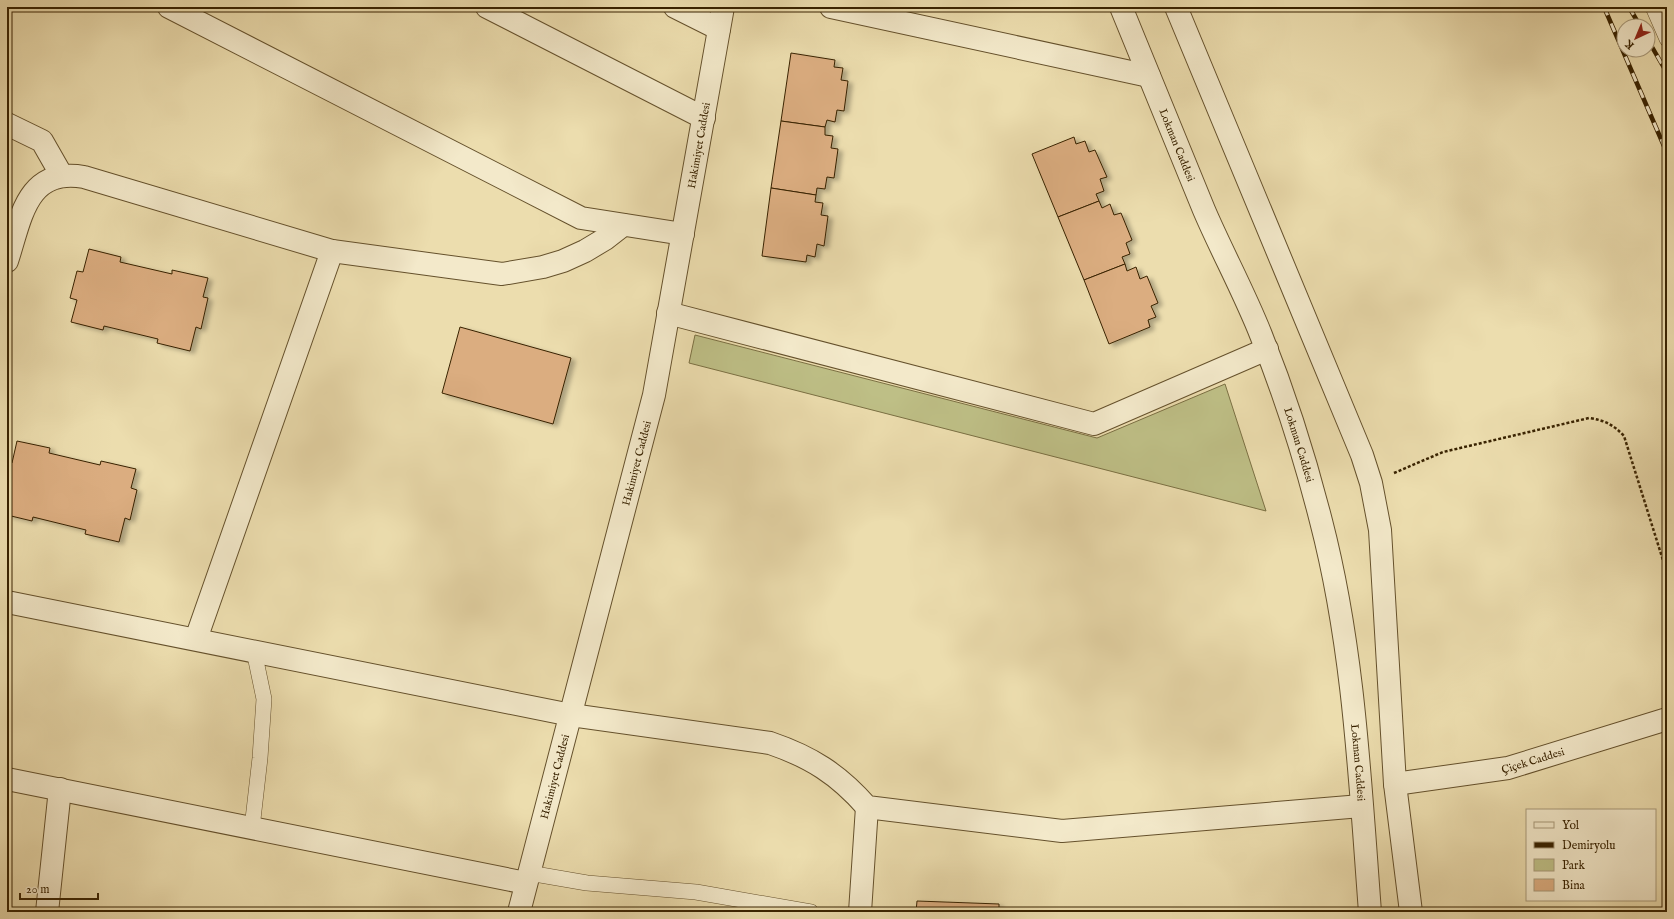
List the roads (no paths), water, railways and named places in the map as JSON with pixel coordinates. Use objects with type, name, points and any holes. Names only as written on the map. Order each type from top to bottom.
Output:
[{"type":"street","points":[[169,7],[581,218],[683,234]]},
{"type":"street","points":[[487,7],[704,118]]},
{"type":"street","points":[[675,7],[719,30]]},
{"type":"street","name":"Hakimiyet Caddesi","points":[[519,912],[654,395],[723,7]]},
{"type":"street","points":[[831,7],[1149,76]]},
{"type":"street","name":"Lokman Caddesi","points":[[1121,7],[1205,212],[1234,272],[1267,350],[1304,459],[1322,523],[1335,584],[1354,706],[1370,912]]},
{"type":"street","points":[[1176,7],[1362,455],[1371,483],[1380,530],[1395,784],[1411,912]]},
{"type":"street","points":[[7,124],[42,140],[62,176]]},
{"type":"street","points":[[7,261],[28,199],[42,183],[62,176],[84,177],[332,250],[502,274],[543,268],[563,261],[605,239],[623,224]]},
{"type":"street","points":[[196,638],[332,250]]},
{"type":"street","points":[[668,314],[1094,424],[1267,350]]},
{"type":"street","points":[[7,602],[196,638],[571,715],[770,743],[794,751],[828,770],[852,789],[867,807],[1062,831],[1362,806]]},
{"type":"street","name":"Çiçek Caddesi","points":[[1395,784],[1508,768],[1667,719]]},
{"type":"street","points":[[7,779],[252,828],[527,878]]},
{"type":"street","points":[[47,912],[60,789]]},
{"type":"street","points":[[860,912],[867,807]]},
{"type":"lane","points":[[1653,7],[1667,39]]},
{"type":"lane","points":[[252,828],[260,758],[264,699],[254,651]]},
{"type":"lane","points":[[527,878],[696,892],[811,912]]},
{"type":"railway","points":[[1604,7],[1667,153]]},
{"type":"railway","points":[[1629,7],[1635,18]]},
{"type":"railway","points":[[1656,54],[1667,73]]}]
